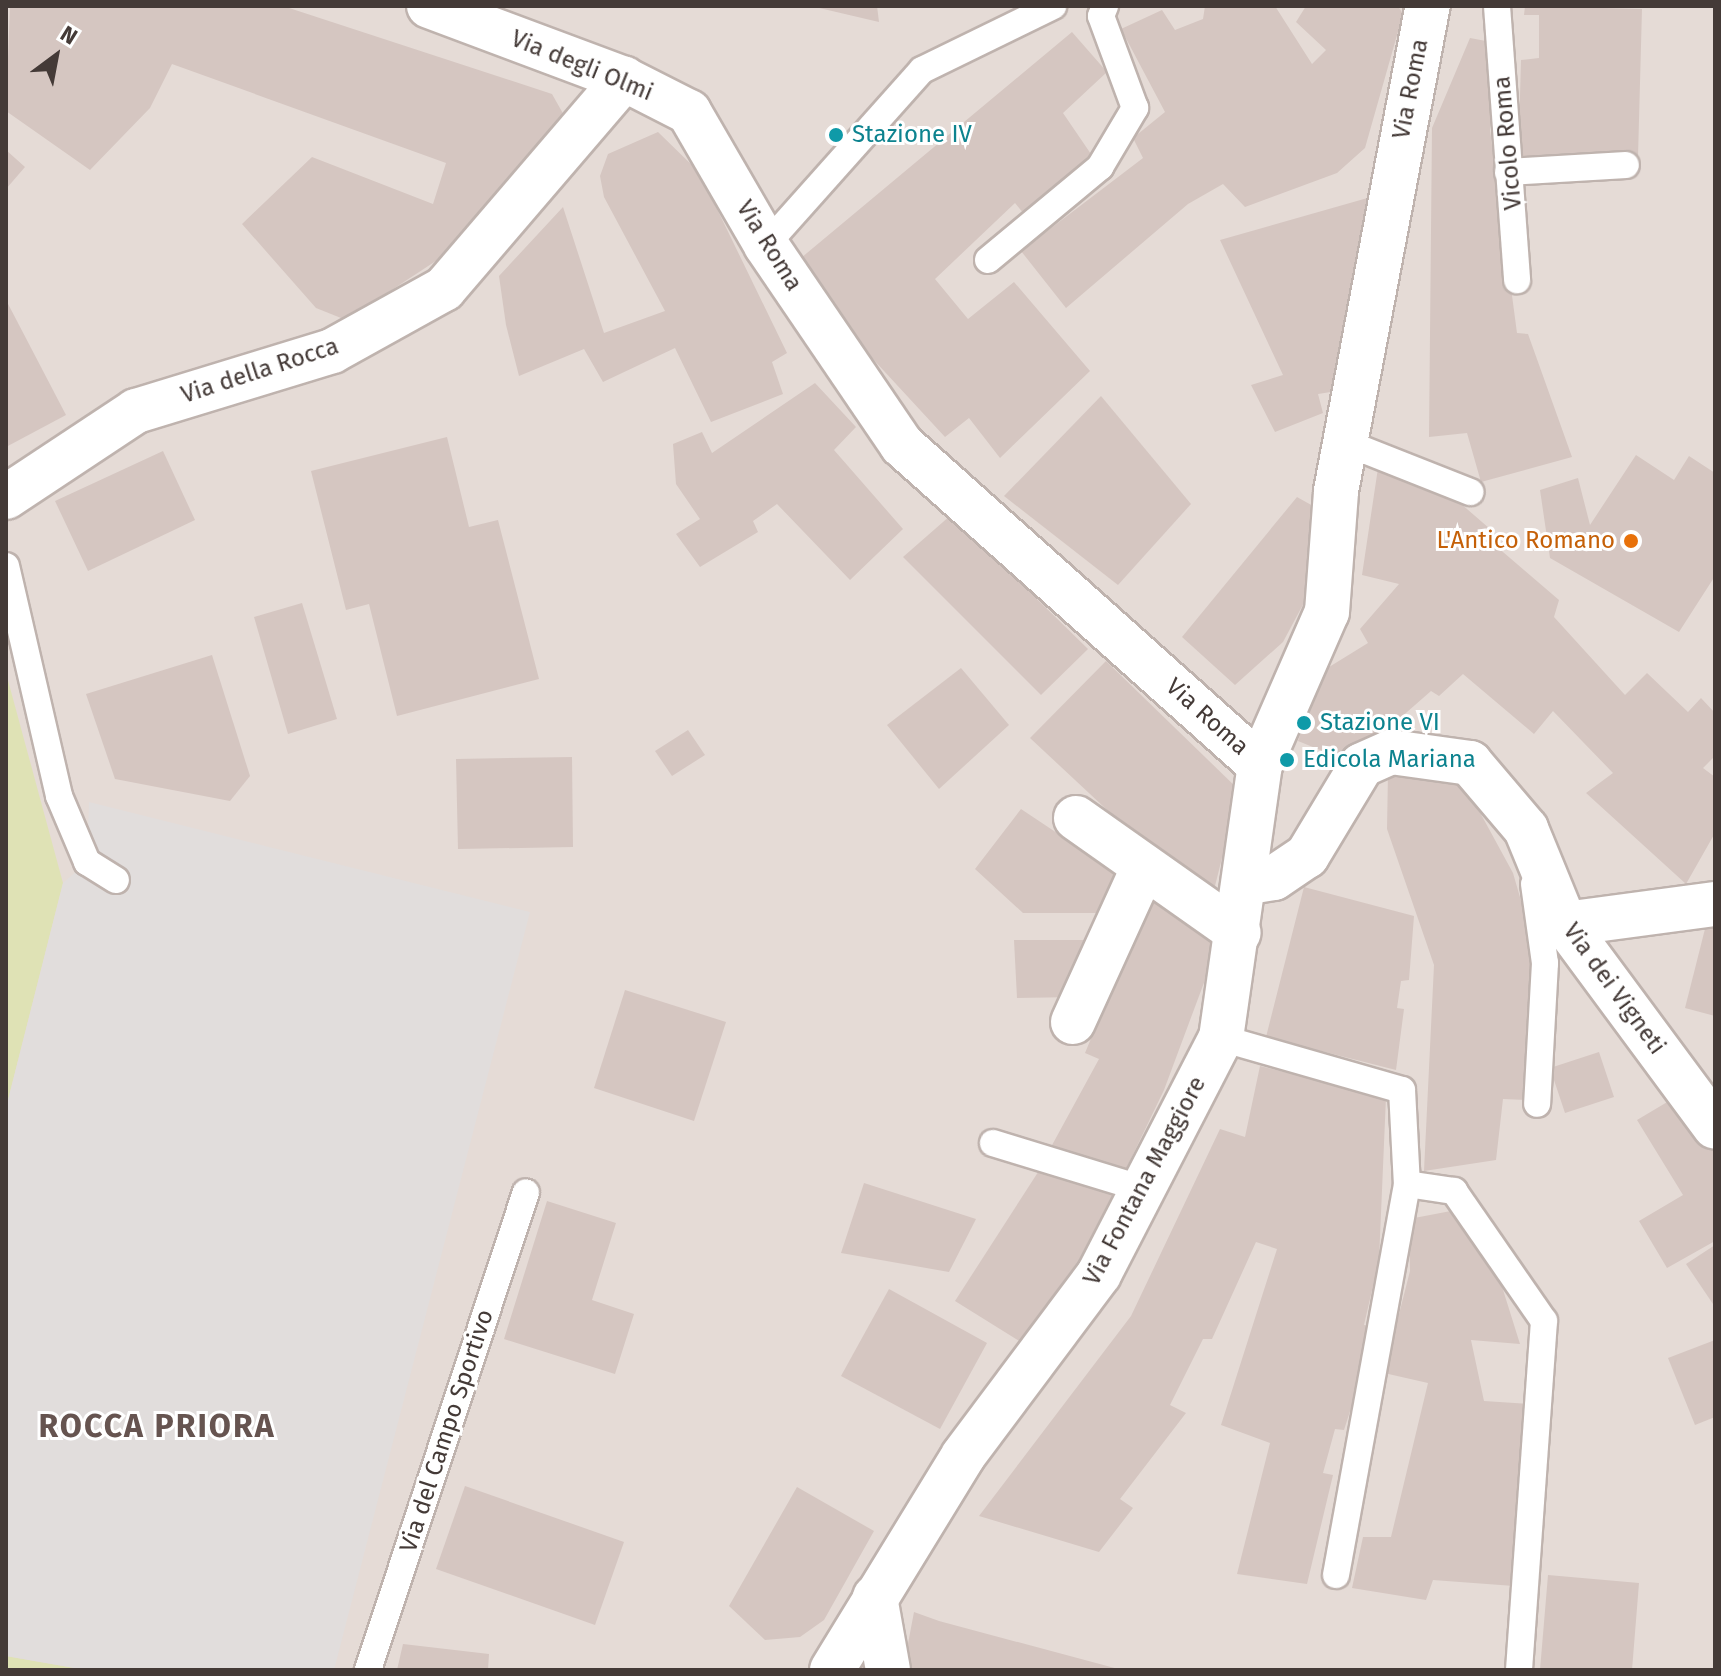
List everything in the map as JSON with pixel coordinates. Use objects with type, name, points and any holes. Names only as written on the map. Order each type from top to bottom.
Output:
[{"type":"street","name":"Via Roma","points":[[689,112],[766,245],[902,445],[1260,765],[1327,612],[1344,442],[1427,7]]},
{"type":"street","name":"Via degli Olmi","points":[[451,9],[624,79],[689,112]]},
{"type":"street","name":"Via della Rocca","points":[[6,497],[136,411],[332,351],[444,289],[624,79]]},
{"type":"street","name":"Via dei Vigneti","points":[[1249,882],[1274,878],[1307,856],[1362,765],[1391,752],[1470,763],[1526,829],[1565,924],[1715,1127]]},
{"type":"street","name":"Via Fontana Maggiore","points":[[827,1668],[963,1456],[1099,1274],[1140,1188],[1221,1038],[1249,882],[1260,765]]},
{"type":"street","points":[[1076,818],[1239,933]]},
{"type":"street","points":[[1073,1022],[1144,866]]},
{"type":"street","points":[[1565,924],[1715,904]]},
{"type":"street","points":[[875,1597],[888,1670]]},
{"type":"lane","points":[[766,245],[922,70],[1053,6]]},
{"type":"lane","points":[[988,260],[1100,167],[1135,108],[1101,16],[1105,6]]},
{"type":"lane","name":"Vicolo Roma","points":[[1497,6],[1517,280]]},
{"type":"lane","points":[[1508,172],[1626,165]]},
{"type":"lane","points":[[1344,442],[1470,492]]},
{"type":"lane","points":[[6,566],[59,796],[87,862],[116,880]]},
{"type":"lane","points":[[1526,829],[1545,963],[1537,1104]]},
{"type":"lane","points":[[1221,1038],[1402,1090],[1407,1184],[1336,1575]]},
{"type":"lane","points":[[993,1143],[1140,1188]]},
{"type":"lane","points":[[1407,1184],[1454,1191],[1544,1321],[1519,1670]]},
{"type":"lane","name":"Via del Campo Sportivo","points":[[368,1670],[526,1192]]},
{"type":"shaded area","points":[[6,6],[1715,6],[1715,1670],[6,1670]]},
{"type":"shaded area","points":[[89,802],[530,912],[334,1670],[86,1670],[6,1656],[6,1108],[63,883],[87,862]]},
{"type":"green space","points":[[6,673],[63,883],[6,1108]]},
{"type":"green space","points":[[6,1656],[86,1670],[6,1670]]},
{"type":"building","points":[[10,6],[283,6],[552,94],[565,117],[448,253],[346,320],[316,308],[242,224],[312,157],[433,204],[446,163],[172,64],[150,108],[90,170],[6,111]]},
{"type":"building","points":[[877,6],[879,22],[815,7]]},
{"type":"building","points":[[1205,6],[1275,6],[1312,64],[1326,50],[1296,22],[1306,6],[1398,6],[1403,14],[1365,148],[1337,173],[1245,207],[1223,184],[1188,204],[1066,308],[1021,251],[1143,158],[1133,138],[1165,112],[1121,29],[1162,10],[1175,30],[1203,19]]},
{"type":"building","points":[[1525,6],[1642,9],[1638,157],[1518,167],[1521,60],[1539,58],[1539,15],[1524,15]]},
{"type":"building","points":[[1072,32],[1107,72],[1063,113],[1093,157],[1024,214],[1015,203],[935,279],[968,319],[1014,282],[1090,371],[1000,458],[969,418],[945,437],[872,358],[801,258]]},
{"type":"building","points":[[1470,38],[1491,42],[1490,130],[1517,333],[1528,334],[1572,457],[1481,482],[1467,433],[1429,437],[1432,128]]},
{"type":"building","points":[[658,132],[699,172],[787,353],[772,362],[783,394],[711,422],[675,348],[603,382],[584,349],[519,376],[506,325],[499,276],[563,207],[604,333],[665,311],[604,197],[600,176],[608,154]]},
{"type":"building","points":[[6,150],[25,167],[6,189]]},
{"type":"building","points":[[1371,197],[1337,391],[1318,394],[1323,413],[1275,432],[1251,385],[1283,375],[1220,240]]},
{"type":"building","points":[[6,300],[66,415],[6,447]]},
{"type":"building","points":[[815,383],[856,427],[834,450],[903,529],[850,580],[777,504],[753,521],[758,532],[700,567],[676,534],[700,519],[676,484],[673,444],[702,432],[712,453]]},
{"type":"building","points":[[1101,396],[1191,504],[1118,585],[1004,496]]},
{"type":"building","points":[[447,437],[469,527],[498,520],[539,679],[397,716],[369,604],[346,610],[311,471]]},
{"type":"building","points":[[163,451],[195,520],[88,571],[55,501]]},
{"type":"building","name":"L'Antico Romano","points":[[1636,455],[1674,480],[1689,456],[1715,473],[1715,576],[1679,632],[1550,558],[1540,490],[1578,478],[1590,525]]},
{"type":"building","points":[[1378,468],[1452,496],[1497,535],[1496,546],[1559,600],[1554,617],[1625,695],[1647,673],[1688,712],[1701,698],[1715,713],[1715,756],[1703,768],[1715,777],[1715,833],[1686,884],[1586,793],[1613,773],[1553,711],[1534,734],[1463,674],[1439,696],[1431,691],[1350,762],[1298,741],[1321,672],[1368,643],[1360,629],[1399,584],[1362,575]]},
{"type":"building","points":[[1297,497],[1313,506],[1306,599],[1283,642],[1235,685],[1182,637]]},
{"type":"building","points":[[951,515],[1088,649],[1041,695],[903,557]]},
{"type":"building","points":[[302,603],[337,719],[288,734],[254,617]]},
{"type":"building","points":[[212,655],[250,776],[230,801],[115,779],[86,694]]},
{"type":"building","points":[[1106,661],[1239,790],[1210,906],[1030,738]]},
{"type":"building","points":[[961,668],[1009,725],[939,789],[887,725]]},
{"type":"building","points":[[688,730],[705,755],[672,776],[655,751]]},
{"type":"building","points":[[572,757],[573,847],[458,849],[456,759]]},
{"type":"building","points":[[1388,772],[1465,785],[1513,873],[1537,956],[1529,1100],[1503,1099],[1496,1160],[1424,1171],[1434,965],[1387,829]]},
{"type":"building","points":[[1021,809],[1075,845],[1124,864],[1107,913],[1023,913],[975,869]]},
{"type":"building","points":[[1304,887],[1414,916],[1409,980],[1401,981],[1397,1008],[1404,1009],[1396,1070],[1266,1037]]},
{"type":"building","points":[[1150,897],[1224,929],[1164,1090],[1125,1171],[1051,1147],[1099,1059],[1085,1053]]},
{"type":"building","points":[[1707,921],[1715,922],[1715,1016],[1685,1008]]},
{"type":"building","points":[[1014,940],[1086,940],[1076,997],[1017,998]]},
{"type":"building","points":[[625,990],[726,1022],[694,1121],[594,1088]]},
{"type":"building","points":[[1599,1052],[1614,1097],[1565,1113],[1550,1068]]},
{"type":"building","points":[[1260,1066],[1386,1097],[1379,1260],[1364,1325],[1377,1327],[1344,1430],[1335,1429],[1323,1473],[1333,1475],[1307,1584],[1237,1574],[1270,1443],[1221,1425],[1277,1249],[1256,1242],[1212,1339],[1203,1339],[1170,1405],[1186,1413],[1120,1499],[1133,1508],[1099,1552],[979,1516],[1131,1316],[1220,1129],[1245,1137]]},
{"type":"building","points":[[1679,1095],[1715,1154],[1715,1241],[1667,1268],[1639,1221],[1683,1195],[1637,1120]]},
{"type":"building","points":[[1042,1166],[1123,1197],[1021,1342],[955,1301]]},
{"type":"building","points":[[864,1183],[976,1219],[949,1272],[841,1253]]},
{"type":"building","points":[[547,1201],[616,1223],[592,1300],[634,1314],[615,1374],[504,1339]]},
{"type":"building","points":[[1451,1211],[1499,1277],[1520,1344],[1471,1340],[1484,1401],[1529,1404],[1514,1586],[1433,1580],[1426,1600],[1352,1588],[1363,1537],[1391,1537],[1428,1383],[1384,1373],[1410,1271],[1409,1219]]},
{"type":"building","points":[[1715,1245],[1715,1307],[1686,1264]]},
{"type":"building","points":[[889,1289],[987,1343],[940,1429],[841,1376]]},
{"type":"building","points":[[1715,1340],[1715,1417],[1695,1425],[1668,1358]]},
{"type":"building","points":[[465,1486],[624,1542],[595,1625],[436,1569]]},
{"type":"building","points":[[797,1487],[874,1531],[824,1620],[800,1637],[765,1640],[729,1606]]},
{"type":"building","points":[[1548,1575],[1639,1583],[1632,1670],[1540,1670]]},
{"type":"building","points":[[914,1612],[939,1621],[1122,1670],[903,1670]]},
{"type":"building","points":[[403,1644],[489,1654],[488,1670],[397,1670]]},
{"type":"place","name":"Stazione IV","points":[[836,135]]},
{"type":"place","name":"L'Antico Romano","points":[[1631,541]]},
{"type":"place","name":"Stazione VI","points":[[1304,723]]},
{"type":"place","name":"Edicola Mariana","points":[[1287,760]]},
{"type":"district","name":"ROCCA PRIORA","points":[[157,1426]]}]
